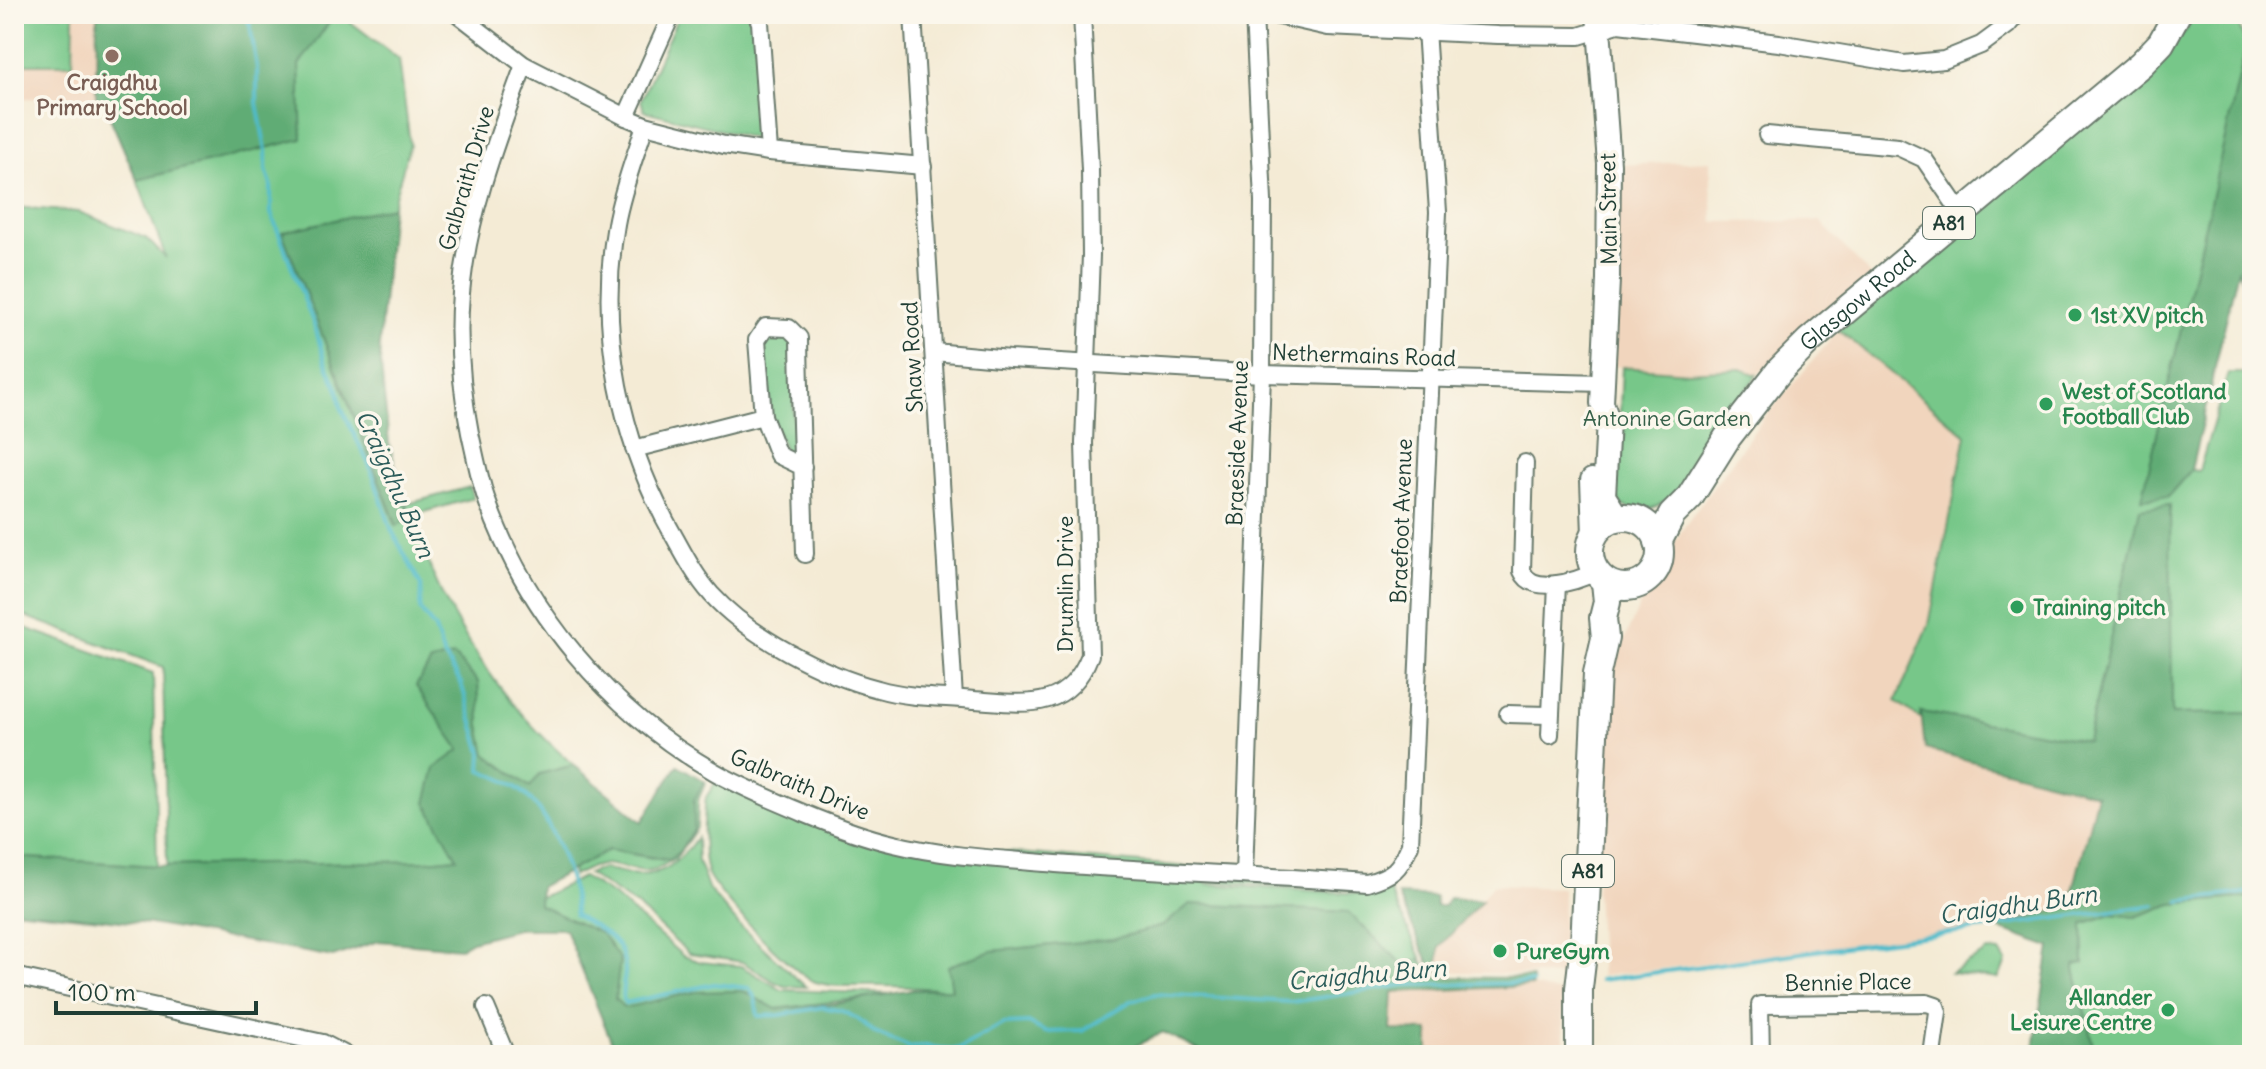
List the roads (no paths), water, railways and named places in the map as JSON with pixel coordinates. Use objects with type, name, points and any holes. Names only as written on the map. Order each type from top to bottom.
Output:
[{"type":"main road","name":"Glasgow Road","points":[[1640,527],[1672,515],[1690,497],[1727,438],[1780,370],[1871,287],[2141,64],[2161,43],[2177,14]]},
{"type":"main road","name":"Main Street","points":[[1594,534],[1594,419],[1602,393],[1608,280],[1609,164],[1599,22]]},
{"type":"main road","name":"Main Street","points":[[1602,393],[1608,420],[1604,496],[1640,527]]},
{"type":"main road","name":"A81","points":[[1604,524],[1640,527],[1659,559],[1654,572],[1644,582],[1610,580],[1590,557],[1594,534],[1604,524]]},
{"type":"main road","name":"A81","points":[[1579,1055],[1579,988],[1584,945],[1597,673],[1605,638],[1603,618],[1610,580]]},
{"type":"street","points":[[458,14],[524,65],[645,125],[724,145],[769,152],[923,166]]},
{"type":"street","points":[[626,117],[672,14]]},
{"type":"street","points":[[756,14],[760,22],[769,152]]},
{"type":"street","name":"Shaw Road","points":[[913,14],[954,698]]},
{"type":"street","name":"Drumlin Drive","points":[[645,125],[616,223],[609,314],[618,392],[634,449],[656,504],[697,577],[713,597],[746,625],[800,658],[857,683],[907,695],[1044,702],[1063,694],[1074,683],[1085,669],[1090,655],[1084,443],[1091,255],[1090,170],[1082,14]]},
{"type":"street","name":"Braeside Avenue","points":[[1244,874],[1262,374],[1263,201],[1254,14]]},
{"type":"street","points":[[1270,14],[1328,27],[1579,36],[1599,22],[1779,43],[1904,64],[1944,60],[1981,45],[2008,25],[2017,14]]},
{"type":"street","name":"Braefoot Avenue","points":[[1244,874],[1367,883],[1386,877],[1401,866],[1410,845],[1438,212],[1425,14]]},
{"type":"street","name":"Galbraith Drive","points":[[524,65],[489,161],[465,259],[459,322],[461,369],[467,414],[486,500],[526,583],[572,651],[631,711],[713,771],[761,796],[829,823],[893,844],[966,857],[1121,869],[1244,874]]},
{"type":"street","points":[[1767,135],[1898,147],[1924,159],[1961,213]]},
{"type":"street","points":[[803,467],[778,455],[763,416],[757,340],[766,327],[789,328],[799,338],[803,467],[805,554]]},
{"type":"street","name":"Nethermains Road","points":[[934,352],[1262,374],[1429,379],[1602,393]]},
{"type":"street","points":[[634,449],[763,416]]},
{"type":"street","points":[[1525,463],[1522,571],[1525,579],[1531,583],[1557,584],[1610,580]]},
{"type":"street","points":[[1550,735],[1557,584]]},
{"type":"street","points":[[1508,714],[1550,715]]},
{"type":"street","points":[[14,976],[323,1043],[346,1055]]},
{"type":"street","name":"Bennie Place","points":[[1761,1055],[1760,1005],[1927,1003],[1936,1006],[1938,1012],[1932,1055]]},
{"type":"street","points":[[486,1007],[506,1055]]},
{"type":"waterway","name":"Craigdhu Burn","points":[[245,14],[250,25],[257,68],[257,103],[266,151],[266,170],[271,185],[271,213],[338,390],[341,407],[370,467],[392,531],[421,585],[420,610],[435,629],[443,654],[461,683],[482,753],[481,770],[519,790],[538,809],[554,837],[567,870],[575,915],[610,937],[621,952],[625,1003],[714,984],[749,988],[755,998],[758,1016],[823,1007],[842,1011],[860,1020],[875,1033],[909,1047],[951,1050],[961,1048],[1003,1024],[1029,1023],[1045,1032],[1082,1031],[1131,1001],[1155,994],[1291,1002],[1405,985],[1532,983]]},
{"type":"waterway","name":"Craigdhu Burn","points":[[2180,901],[2252,892]]},
{"type":"waterway","name":"Craigdhu Burn","points":[[1600,980],[2155,905]]},
{"type":"place","name":"Craigdhu Primary School","points":[[112,56]]},
{"type":"place","name":"1st XV pitch","points":[[2075,315]]},
{"type":"place","name":"West of Scotland Football Club","points":[[2046,404]]},
{"type":"place","name":"Training pitch","points":[[2017,607]]},
{"type":"place","name":"PureGym","points":[[1500,951]]},
{"type":"place","name":"Allander Leisure Centre","points":[[2168,1010]]},
{"type":"park label","name":"Antonine Garden","points":[[1667,418]]}]
